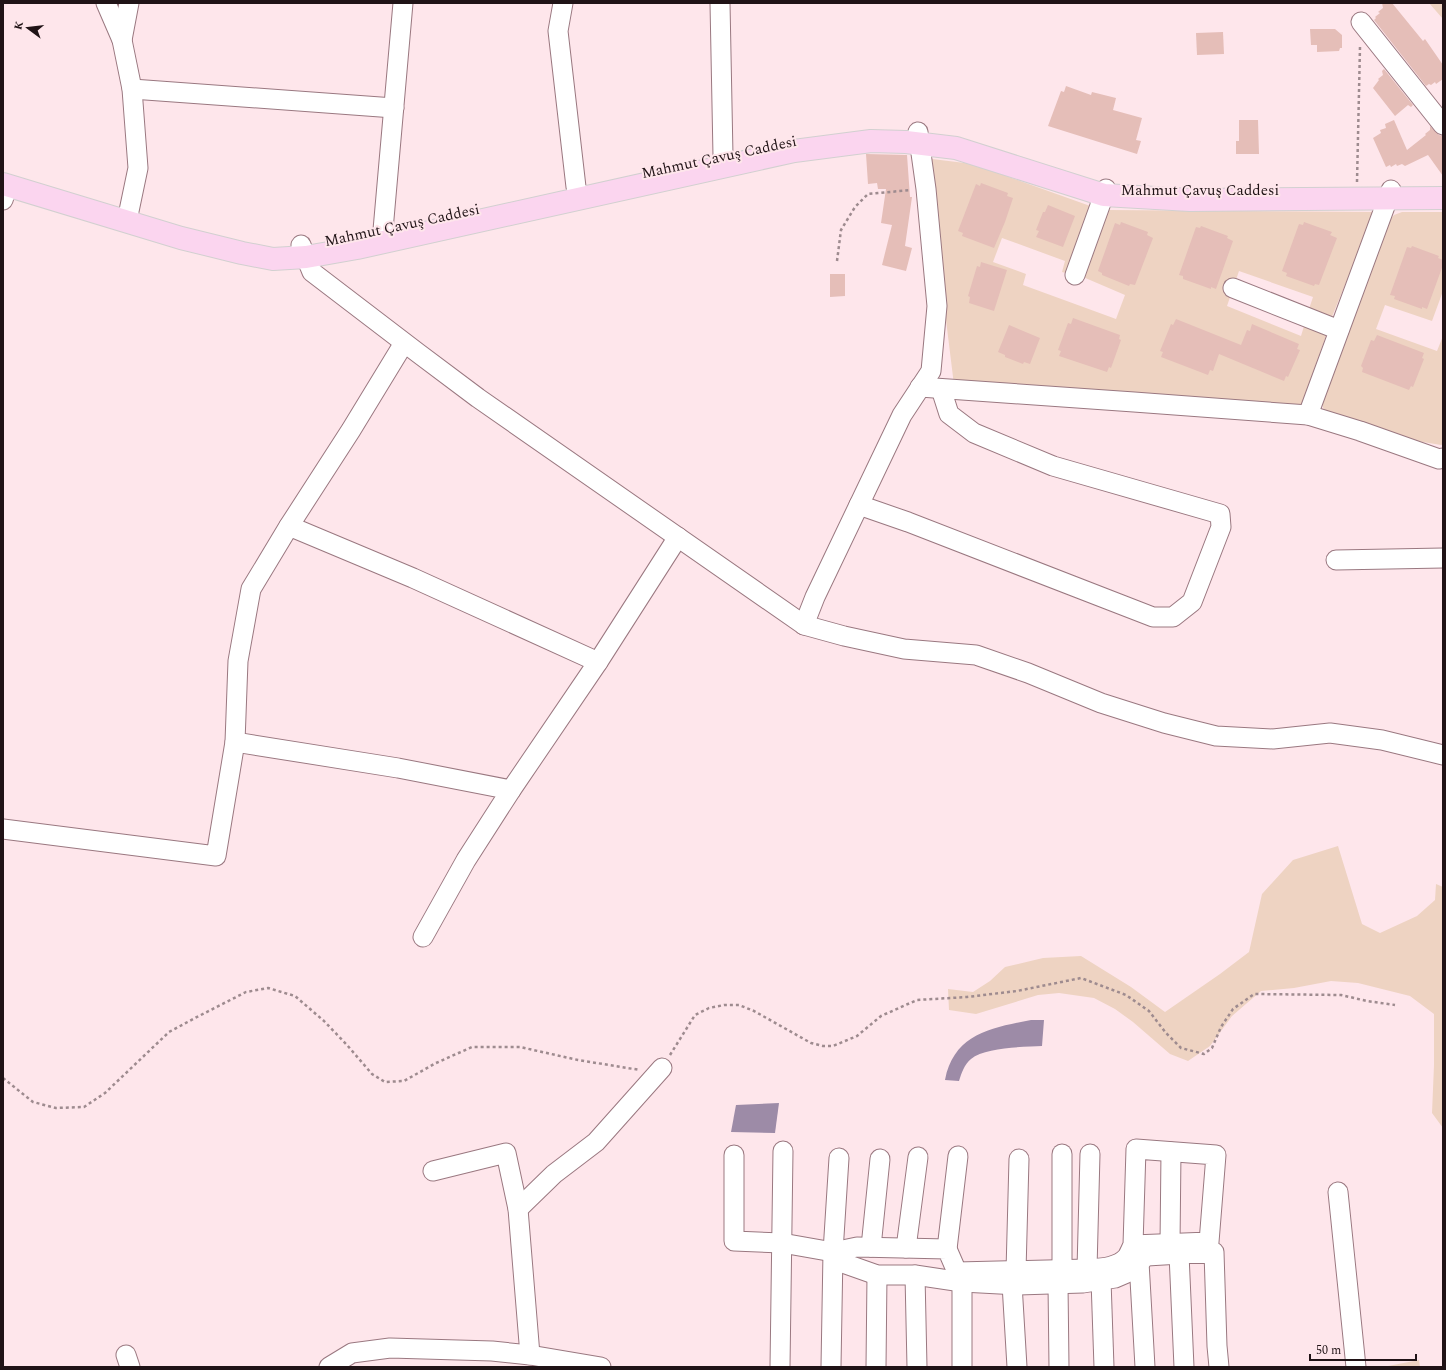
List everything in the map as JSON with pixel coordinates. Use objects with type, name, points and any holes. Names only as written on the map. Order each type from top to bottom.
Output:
[{"type":"main road","name":"Mahmut Çavuş Caddesi","points":[[4,186],[129,211],[212,237],[239,243],[303,251],[321,243],[576,187],[802,139],[858,132],[920,146],[969,144],[1105,192],[1356,190],[1387,201],[1443,190]]},
{"type":"main road","points":[[4,186],[181,238],[273,259],[303,251],[357,248],[712,168],[794,151],[871,141],[956,148],[1105,192],[1190,200],[1387,201],[1443,198]]},
{"type":"street","points":[[106,3],[122,40],[132,89],[138,168],[129,211]]},
{"type":"street","points":[[122,40],[129,3]]},
{"type":"street","points":[[383,230],[403,3]]},
{"type":"street","points":[[563,3],[558,31],[576,187]]},
{"type":"street","points":[[720,3],[723,156]]},
{"type":"street","points":[[1361,22],[1443,125]]},
{"type":"street","points":[[132,89],[394,108]]},
{"type":"street","points":[[804,625],[902,414],[931,371],[937,306],[926,189],[920,146]]},
{"type":"street","points":[[1075,275],[1105,192]]},
{"type":"street","points":[[1308,415],[1387,201],[1395,205],[1443,203]]},
{"type":"street","points":[[303,251],[312,272],[404,343],[478,398],[804,625],[844,636],[904,648],[976,655],[1028,673],[1101,703],[1164,723],[1216,736],[1273,739],[1330,733],[1382,740],[1443,755]]},
{"type":"street","points":[[1233,288],[1339,330]]},
{"type":"street","points":[[3,829],[216,856],[235,742],[238,661],[251,588],[404,343]]},
{"type":"street","points":[[920,388],[1308,415],[1360,431],[1439,459],[1443,458]]},
{"type":"street","points":[[859,505],[908,522],[1153,617],[1173,617],[1192,602],[1221,527],[1220,514],[1052,466],[974,433],[949,414],[941,389]]},
{"type":"street","points":[[289,526],[413,578],[598,662]]},
{"type":"street","points":[[423,937],[466,860],[511,790],[598,662],[678,537]]},
{"type":"street","points":[[1336,560],[1443,558]]},
{"type":"street","points":[[235,742],[398,768],[511,790]]},
{"type":"street","points":[[518,1209],[554,1174],[596,1142],[662,1068]]},
{"type":"street","points":[[1014,1278],[1018,1285],[1060,1277],[1094,1275],[1127,1257],[1136,1254],[1147,1256],[1209,1242],[1216,1155],[1136,1149],[1136,1254],[1145,1367]]},
{"type":"street","points":[[780,1367],[783,1151]]},
{"type":"street","points":[[1171,1152],[1174,1249],[1184,1367]]},
{"type":"street","points":[[433,1171],[506,1153],[518,1209],[530,1355]]},
{"type":"street","points":[[1059,1367],[1062,1154]]},
{"type":"street","points":[[1090,1154],[1094,1275],[1104,1367]]},
{"type":"street","points":[[734,1155],[734,1241],[782,1243],[833,1252],[857,1247],[947,1249]]},
{"type":"street","points":[[906,1248],[918,1156]]},
{"type":"street","points":[[958,1156],[947,1249],[957,1272],[1014,1278]]},
{"type":"street","points":[[831,1367],[833,1252],[839,1158]]},
{"type":"street","points":[[871,1247],[880,1158]]},
{"type":"street","points":[[1017,1367],[1014,1278],[1019,1158]]},
{"type":"street","points":[[1338,1192],[1356,1367]]},
{"type":"street","points":[[1174,1249],[1214,1252],[1219,1367]]},
{"type":"street","points":[[833,1252],[843,1264],[877,1275],[914,1275],[962,1282],[1014,1278]]},
{"type":"street","points":[[876,1367],[877,1275]]},
{"type":"street","points":[[914,1275],[917,1367]]},
{"type":"street","points":[[962,1282],[962,1367]]},
{"type":"street","points":[[329,1367],[352,1353],[390,1348],[492,1351],[530,1355],[601,1367]]},
{"type":"path","points":[[1356,190],[1361,22]]},
{"type":"path","points":[[837,261],[841,230],[855,207],[868,194],[926,189]]},
{"type":"path","points":[[3,1078],[33,1102],[56,1108],[84,1107],[105,1093],[169,1032],[246,992],[268,988],[295,996],[324,1021],[372,1074],[385,1082],[404,1081],[436,1063],[472,1047],[520,1047],[578,1060],[646,1071],[662,1068],[695,1015],[708,1008],[724,1005],[739,1005],[754,1011],[811,1043],[823,1046],[833,1046],[858,1036],[881,1016],[917,1000],[967,997],[1017,991],[1081,978],[1126,995],[1149,1011],[1166,1033],[1181,1048],[1204,1054],[1212,1048],[1221,1027],[1233,1009],[1254,994],[1341,995],[1395,1005]]},
{"type":"shaded area","points":[[1429,3],[1443,3],[1443,19]]},
{"type":"shaded area","points":[[932,159],[973,164],[1093,207],[1066,273],[1062,272],[1065,261],[1002,238],[993,262],[1026,274],[1023,285],[1116,319],[1125,295],[1083,277],[1107,210],[1375,212],[1331,319],[1308,312],[1313,297],[1239,271],[1227,306],[1301,336],[1305,323],[1327,333],[1300,409],[954,385],[946,320]]},
{"type":"shaded area","points":[[1402,212],[1443,212],[1443,291],[1432,321],[1385,305],[1376,329],[1437,351],[1443,336],[1443,444],[1441,445],[1399,438],[1335,418],[1324,410],[1321,401],[1323,390],[1390,220],[1394,215]]},
{"type":"shaded area","points":[[1338,846],[1362,924],[1380,933],[1417,916],[1435,900],[1436,884],[1443,887],[1443,1128],[1432,1113],[1434,1014],[1410,996],[1358,983],[1331,981],[1294,988],[1261,991],[1232,1016],[1210,1046],[1188,1061],[1170,1054],[1133,1022],[1115,1009],[1094,998],[1059,993],[1038,995],[976,1014],[949,1010],[948,989],[973,992],[990,981],[1005,967],[1043,958],[1081,956],[1131,987],[1165,1012],[1249,952],[1262,894],[1293,860]]},
{"type":"shaded area","points":[[1031,1020],[1044,1020],[1042,1046],[1005,1048],[985,1052],[977,1055],[969,1061],[959,1081],[945,1080],[950,1065],[957,1052],[976,1036],[1002,1026]]},
{"type":"shaded area","points":[[779,1103],[775,1133],[731,1132],[736,1105]]},
{"type":"shaded area","points":[[1419,1360],[1420,1367],[1383,1367]]},
{"type":"building","points":[[1382,3],[1392,3],[1423,41],[1425,39],[1443,65],[1443,79],[1436,84],[1435,82],[1426,86],[1374,20],[1380,13],[1378,12],[1383,8]]},
{"type":"building","points":[[1310,29],[1335,29],[1342,35],[1342,48],[1340,48],[1339,51],[1317,52],[1317,45],[1311,45]]},
{"type":"building","points":[[1223,32],[1224,54],[1197,55],[1196,33]]},
{"type":"building","points":[[1384,69],[1413,105],[1411,107],[1408,105],[1395,116],[1373,88],[1379,80],[1378,79],[1383,75],[1382,71]]},
{"type":"building","points":[[1066,86],[1091,95],[1092,92],[1116,98],[1113,110],[1142,118],[1136,140],[1141,141],[1137,154],[1048,126],[1061,91],[1064,92]]},
{"type":"building","points":[[1239,120],[1258,120],[1259,154],[1236,154],[1236,141],[1239,141]]},
{"type":"building","points":[[1394,120],[1407,150],[1426,135],[1425,134],[1430,130],[1430,126],[1439,135],[1443,136],[1443,176],[1428,155],[1405,166],[1402,164],[1397,166],[1396,164],[1391,167],[1390,165],[1386,167],[1373,138],[1381,133],[1380,130],[1386,128],[1385,124]]},
{"type":"building","points":[[866,154],[907,155],[910,197],[912,197],[905,246],[912,248],[906,271],[882,265],[892,225],[881,223],[886,189],[878,189],[877,183],[868,184]]},
{"type":"building","points":[[981,183],[1008,193],[1007,196],[1013,198],[994,248],[962,236],[963,233],[958,231],[976,184],[980,186]]},
{"type":"building","points":[[1048,205],[1075,216],[1063,247],[1036,237],[1039,231],[1036,230],[1043,212],[1045,212]]},
{"type":"building","points":[[1121,222],[1148,232],[1147,235],[1153,238],[1135,285],[1130,284],[1129,286],[1102,275],[1102,273],[1098,271],[1115,223],[1120,225]]},
{"type":"building","points":[[1304,222],[1332,232],[1330,235],[1337,238],[1319,285],[1315,284],[1314,286],[1286,276],[1287,273],[1282,271],[1299,224],[1303,225]]},
{"type":"building","points":[[1201,226],[1228,236],[1227,238],[1233,241],[1216,289],[1211,287],[1211,289],[1183,279],[1183,276],[1179,275],[1196,227],[1200,228]]},
{"type":"building","points":[[1412,246],[1439,256],[1438,258],[1443,260],[1443,265],[1427,309],[1422,307],[1422,309],[1394,299],[1395,296],[1390,295],[1407,247],[1411,248]]},
{"type":"building","points":[[981,262],[1007,270],[994,311],[969,303],[970,297],[968,296],[977,266],[980,267]]},
{"type":"building","points":[[830,274],[845,274],[845,296],[830,297]]},
{"type":"building","points":[[1073,318],[1120,335],[1119,339],[1121,340],[1111,368],[1109,367],[1107,372],[1059,356],[1061,351],[1058,350],[1068,323],[1071,324]]},
{"type":"building","points":[[1176,319],[1241,345],[1247,330],[1250,331],[1252,324],[1299,344],[1297,349],[1300,350],[1288,377],[1286,376],[1284,381],[1219,354],[1213,371],[1210,370],[1208,375],[1161,357],[1163,352],[1160,351],[1171,324],[1173,325]]},
{"type":"building","points":[[1009,325],[1040,338],[1030,364],[1024,362],[1023,364],[1005,357],[1005,355],[998,352]]},
{"type":"building","points":[[1377,335],[1424,353],[1422,358],[1424,359],[1413,387],[1411,386],[1409,390],[1362,372],[1363,368],[1361,366],[1371,340],[1374,341]]}]
